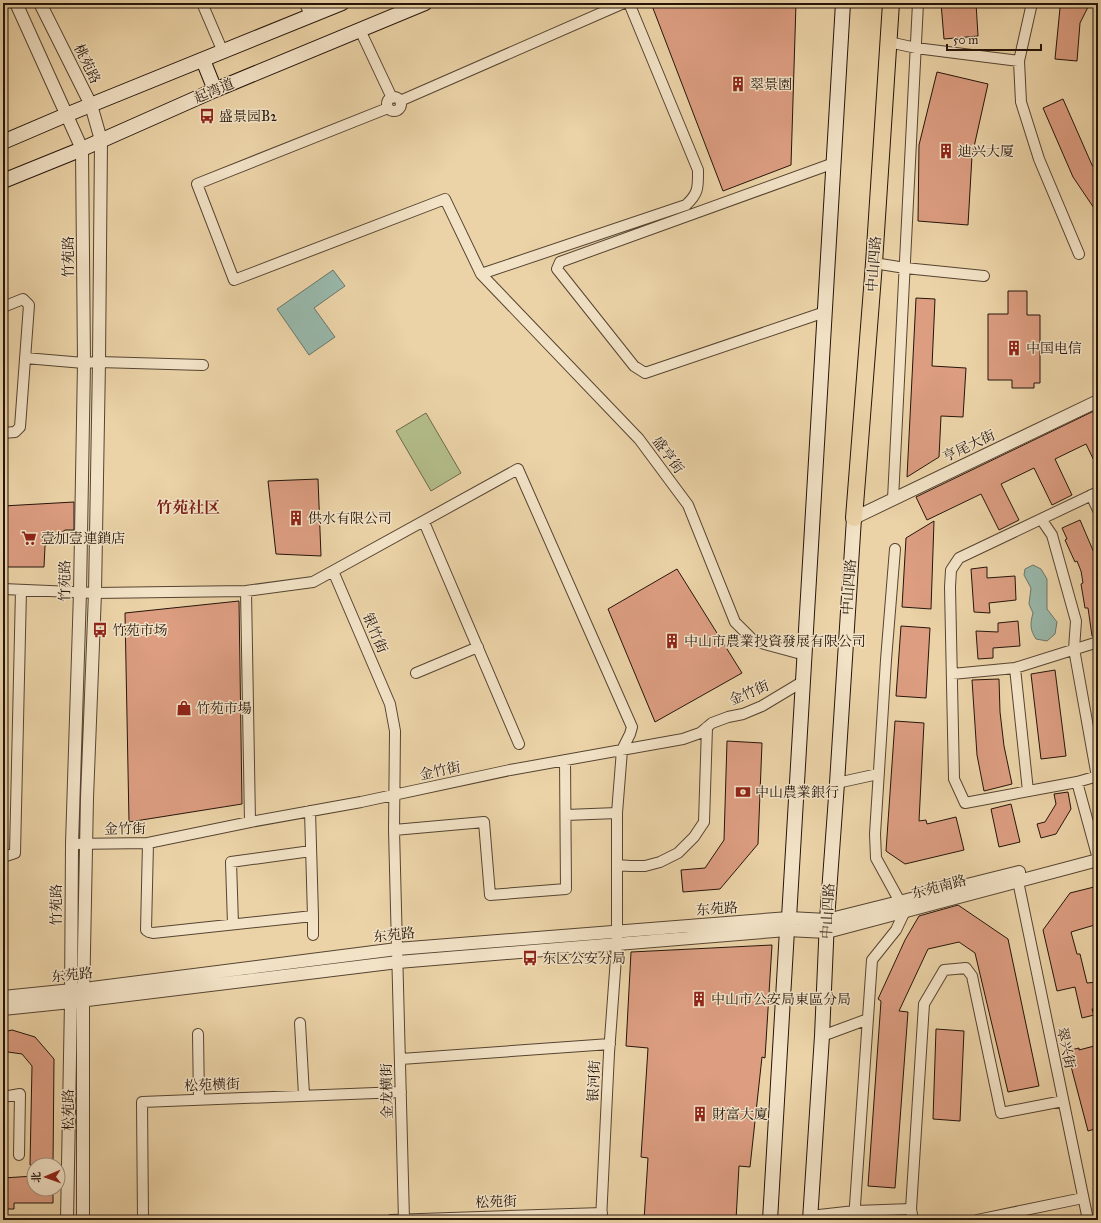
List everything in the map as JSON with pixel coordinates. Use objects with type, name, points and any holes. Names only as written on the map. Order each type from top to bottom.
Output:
[{"type":"main road","points":[[3,142],[223,52],[308,10],[342,3]]},
{"type":"main road","name":"起湾道","points":[[3,181],[82,149],[215,90],[425,3]]},
{"type":"main road","points":[[770,1220],[802,682],[805,655],[842,3]]},
{"type":"main road","name":"中山四路","points":[[810,1218],[822,1036],[827,926],[854,518],[874,263],[891,3]]},
{"type":"main road","points":[[203,60],[215,90]]},
{"type":"street","points":[[16,3],[66,115]]},
{"type":"street","name":"桃苑路","points":[[40,3],[91,105],[101,140]]},
{"type":"street","points":[[202,3],[223,52]]},
{"type":"street","points":[[360,30],[396,100],[624,3]]},
{"type":"street","points":[[481,274],[686,205],[694,198],[698,188],[698,170],[629,3]]},
{"type":"street","points":[[894,499],[918,3]]},
{"type":"street","points":[[1032,3],[1019,60],[1021,102],[1039,159],[1079,254]]},
{"type":"street","points":[[889,42],[916,48],[1019,60]]},
{"type":"street","name":"盛亨街","points":[[396,100],[400,106],[396,111],[392,111],[388,108],[197,184],[234,280],[445,199],[481,274],[639,439],[688,505],[735,622],[754,641],[805,655]]},
{"type":"street","name":"竹苑路","points":[[66,115],[82,149],[84,363],[80,592],[72,844],[77,996]]},
{"type":"street","name":"竹苑路","points":[[77,996],[86,843],[95,593],[101,140]]},
{"type":"street","points":[[825,312],[645,373],[634,366],[557,269],[560,262],[834,163]]},
{"type":"street","points":[[874,263],[905,268],[984,276]]},
{"type":"street","points":[[3,307],[23,299],[29,305],[20,426],[15,432],[3,432]]},
{"type":"street","points":[[25,358],[84,363],[99,362],[203,365]]},
{"type":"street","name":"亨尾大街","points":[[854,518],[1098,401]]},
{"type":"street","points":[[3,589],[95,593],[246,591],[313,582],[518,469],[632,727],[622,750]]},
{"type":"street","points":[[1040,519],[1052,535],[1076,621],[1074,649],[1098,776],[1077,782],[965,803],[954,779],[950,587],[951,570],[959,558],[1040,519],[1095,494],[1098,510]]},
{"type":"street","points":[[424,522],[519,744]]},
{"type":"street","points":[[854,1216],[872,960],[896,930],[902,907],[876,858],[874,834],[895,549]]},
{"type":"street","name":"银竹街","points":[[334,571],[390,704],[395,731],[394,830],[397,955]]},
{"type":"street","points":[[3,857],[15,854],[21,590]]},
{"type":"street","points":[[246,591],[250,822]]},
{"type":"street","points":[[952,674],[1015,668],[1098,642]]},
{"type":"street","points":[[416,673],[478,647]]},
{"type":"street","points":[[1015,668],[1028,791]]},
{"type":"street","name":"金竹街","points":[[72,844],[148,843],[510,770],[683,739],[700,732],[712,723],[728,717],[743,714],[762,706],[802,682]]},
{"type":"street","points":[[617,865],[645,866],[660,862],[678,853],[694,837],[704,822],[707,727]]},
{"type":"street","name":"银河街","points":[[602,1216],[610,1044],[617,944],[618,813],[622,750]]},
{"type":"street","points":[[394,830],[484,822],[490,895],[566,889],[565,760]]},
{"type":"street","points":[[837,783],[878,774]]},
{"type":"street","points":[[1077,782],[1098,856]]},
{"type":"street","points":[[310,811],[313,935]]},
{"type":"street","points":[[566,815],[618,813]]},
{"type":"street","points":[[148,843],[146,930],[149,932],[153,933],[313,916]]},
{"type":"street","points":[[233,924],[231,862],[311,851]]},
{"type":"street","name":"东苑南路","points":[[788,924],[827,926],[1098,856]]},
{"type":"street","name":"东苑南路","points":[[902,907],[1018,881],[1098,856]]},
{"type":"street","name":"翠兴街","points":[[1018,881],[1088,1220]]},
{"type":"street","name":"东苑路","points":[[3,1009],[77,996],[397,955],[617,931],[788,924]]},
{"type":"street","name":"东苑路","points":[[397,955],[617,944],[788,924]]},
{"type":"street","name":"金龙横街","points":[[397,955],[404,1220]]},
{"type":"street","points":[[913,1220],[911,1209],[924,1004],[944,970],[966,968],[972,976],[1001,1113],[1063,1101]]},
{"type":"street","name":"东苑路","points":[[3,997],[77,996]]},
{"type":"street","name":"松苑路","points":[[67,1220],[77,996]]},
{"type":"street","name":"松苑路","points":[[77,996],[83,1220]]},
{"type":"street","points":[[822,1036],[868,1019]]},
{"type":"street","points":[[300,1023],[304,1095]]},
{"type":"street","points":[[198,1034],[198,1100]]},
{"type":"street","points":[[400,1059],[610,1044]]},
{"type":"street","name":"松苑横街","points":[[143,1220],[142,1102],[401,1092]]},
{"type":"street","points":[[3,1097],[20,1094],[19,1155]]},
{"type":"street","points":[[977,1220],[1083,1198]]},
{"type":"street","points":[[810,1218],[854,1216],[911,1209]]},
{"type":"street","name":"松苑街","points":[[391,1220],[602,1216]]},
{"type":"green space","points":[[426,413],[461,473],[431,491],[396,431]]},
{"type":"shaded area","points":[[333,270],[345,286],[314,308],[335,337],[309,355],[277,309]]},
{"type":"shaded area","points":[[1033,565],[1041,569],[1047,579],[1047,609],[1057,622],[1055,634],[1047,641],[1036,639],[1032,630],[1031,624],[1033,613],[1029,604],[1031,588],[1024,575],[1025,569]]},
{"type":"building","name":"翠景園","points":[[651,3],[796,3],[791,165],[723,191]]},
{"type":"building","points":[[941,3],[976,3],[978,36],[944,39]]},
{"type":"building","points":[[1062,3],[1090,3],[1080,23],[1077,61],[1055,59],[1060,8]]},
{"type":"building","name":"迪兴大厦","points":[[937,72],[988,84],[972,156],[968,225],[918,221],[919,145]]},
{"type":"building","points":[[1063,99],[1092,165],[1098,174],[1098,214],[1073,177],[1043,108]]},
{"type":"building","name":"中国电信","points":[[1008,291],[1027,291],[1027,315],[1040,315],[1040,383],[1034,383],[1034,388],[1012,388],[1012,380],[988,380],[988,314],[1008,314]]},
{"type":"building","points":[[916,298],[935,299],[932,366],[966,368],[963,417],[941,416],[939,457],[907,477]]},
{"type":"building","points":[[1098,409],[1098,469],[1086,444],[1055,459],[1072,495],[1052,505],[1034,468],[1001,484],[1019,520],[999,530],[981,494],[927,520],[916,497]]},
{"type":"building","name":"供水有限公司","points":[[318,479],[321,556],[276,554],[268,481]]},
{"type":"building","name":"壹加壹連鎖店","points":[[74,502],[74,530],[65,530],[45,546],[44,567],[3,567],[3,506]]},
{"type":"building","points":[[1080,520],[1098,562],[1098,636],[1092,636],[1088,608],[1085,608],[1081,584],[1083,583],[1081,571],[1077,561],[1075,562],[1065,540],[1067,539],[1062,528]]},
{"type":"building","points":[[934,521],[931,609],[902,607],[906,538]]},
{"type":"building","points":[[987,567],[987,578],[1015,576],[1016,600],[989,603],[990,613],[974,612],[971,569]]},
{"type":"building","name":"中山市農業投資發展有限公司","points":[[677,569],[742,673],[655,722],[608,609]]},
{"type":"building","name":"竹苑市場","points":[[239,601],[242,804],[129,822],[125,613]]},
{"type":"building","points":[[1018,621],[1020,646],[993,648],[993,658],[978,659],[976,631],[998,632],[998,623]]},
{"type":"building","points":[[901,626],[930,628],[926,698],[896,696]]},
{"type":"building","points":[[1055,670],[1066,756],[1041,759],[1031,674]]},
{"type":"building","points":[[999,679],[1000,712],[1004,746],[1012,784],[984,791],[977,755],[972,680]]},
{"type":"building","points":[[895,721],[924,723],[919,821],[926,820],[927,824],[956,817],[964,850],[905,864],[886,851]]},
{"type":"building","name":"中山農業銀行","points":[[727,741],[762,743],[758,844],[720,889],[683,892],[681,870],[705,868],[724,840]]},
{"type":"building","points":[[1068,792],[1071,809],[1056,834],[1041,838],[1037,824],[1045,822],[1056,804],[1054,794]]},
{"type":"building","points":[[1011,804],[1020,842],[999,847],[991,809]]},
{"type":"building","points":[[1098,886],[1098,924],[1071,932],[1077,954],[1080,954],[1087,983],[1098,982],[1098,1008],[1092,1009],[1094,1015],[1082,1018],[1075,987],[1057,991],[1043,930],[1070,893]]},
{"type":"building","points":[[958,905],[1008,939],[1039,1086],[1008,1092],[975,953],[959,942],[928,949],[899,1011],[908,1012],[895,1188],[868,1186],[881,1001],[878,999],[905,940],[919,916]]},
{"type":"building","points":[[772,945],[765,1058],[762,1057],[750,1167],[739,1166],[736,1220],[644,1220],[648,1158],[641,1157],[648,1048],[626,1046],[631,952]]},
{"type":"building","points":[[936,1029],[964,1031],[960,1121],[933,1119]]},
{"type":"building","points":[[12,1030],[35,1037],[54,1059],[53,1157],[30,1157],[32,1066],[22,1054],[8,1052],[3,1053],[3,1032]]},
{"type":"building","points":[[1098,1045],[1098,1128],[1088,1131],[1067,1051],[1079,1048],[1079,1050]]},
{"type":"building","points":[[26,1177],[26,1197],[53,1197],[53,1203],[14,1203],[14,1209],[3,1209],[3,1178]]},
{"type":"place","name":"翠景園","points":[[738,84]]},
{"type":"place","name":"盛景园B2","points":[[207,116]]},
{"type":"place","name":"迪兴大厦","points":[[946,151]]},
{"type":"place","name":"中国电信","points":[[1014,348]]},
{"type":"place","name":"供水有限公司","points":[[296,518]]},
{"type":"place","name":"壹加壹連鎖店","points":[[29,538]]},
{"type":"place","name":"竹苑市场","points":[[100,630]]},
{"type":"place","name":"中山市農業投資發展有限公司","points":[[672,641]]},
{"type":"place","name":"竹苑市場","points":[[184,708]]},
{"type":"place","name":"中山農業銀行","points":[[743,792]]},
{"type":"place","name":"东区公安分局","points":[[530,958]]},
{"type":"place","name":"中山市公安局東區分局","points":[[699,999]]},
{"type":"place","name":"財富大廈","points":[[700,1114]]},
{"type":"district","name":"竹苑社区","points":[[188,507]]}]
